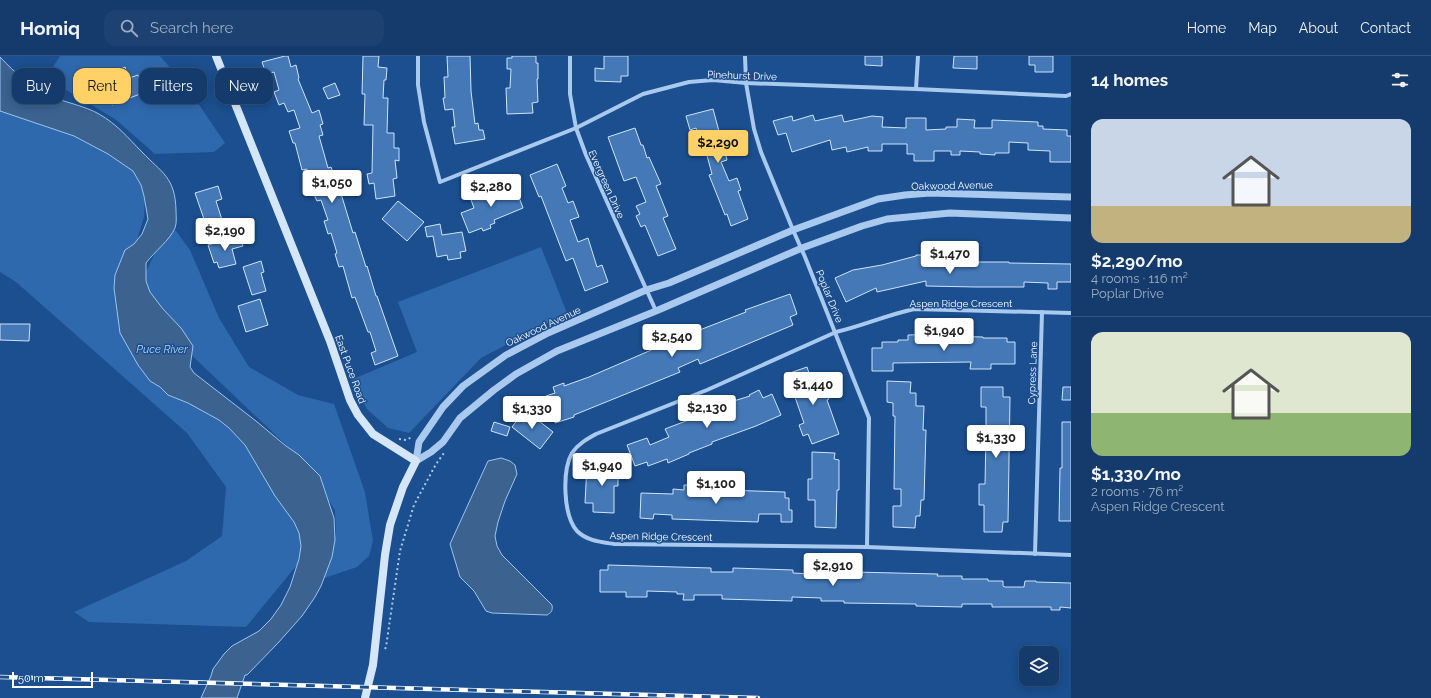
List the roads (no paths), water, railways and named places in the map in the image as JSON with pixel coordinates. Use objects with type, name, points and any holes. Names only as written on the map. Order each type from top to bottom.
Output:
[{"type":"main road","name":"East Puce Road","points":[[216,56],[330,341],[350,400],[358,414],[373,434],[416,461]]},
{"type":"main road","points":[[365,698],[373,665],[385,555],[390,525],[404,487],[416,461]]},
{"type":"street","name":"Pinehurst Drive","points":[[418,56],[418,85],[424,122],[440,182],[576,128],[643,94],[689,82],[713,80],[746,83],[916,88],[1066,96],[1071,94]]},
{"type":"street","name":"Evergreen Drive","points":[[570,56],[570,94],[576,128],[586,155],[656,311]]},
{"type":"street","name":"Poplar Drive","points":[[745,56],[746,83],[754,129],[760,152],[792,230],[802,248],[869,418],[867,547]]},
{"type":"street","points":[[916,88],[918,56]]},
{"type":"street","name":"Oakwood Avenue","points":[[416,461],[419,442],[443,407],[463,386],[506,355],[529,342],[646,290],[669,283],[792,230],[878,199],[898,196],[930,193],[1071,197]]},
{"type":"street","points":[[416,461],[431,452],[443,442],[460,418],[494,390],[516,374],[557,351],[656,311],[802,248],[862,226],[887,219],[950,213],[1071,218]]},
{"type":"street","name":"Aspen Ridge Crescent","points":[[1071,313],[914,309],[898,312],[836,332],[707,390],[596,434],[581,443],[572,454],[567,467],[566,489],[568,514],[577,531],[593,541],[614,544],[867,547],[1035,554],[1071,554]]},
{"type":"street","name":"Cypress Lane","points":[[1035,554],[1042,312]]},
{"type":"water","name":"Puce River","points":[[0,57],[12,68],[12,104],[65,104],[65,101],[94,111],[112,122],[166,176],[173,190],[175,199],[176,224],[173,232],[146,263],[146,281],[150,292],[163,309],[181,328],[193,346],[190,367],[194,373],[299,455],[320,476],[334,518],[335,540],[332,557],[321,586],[315,597],[302,616],[278,643],[247,675],[245,675],[237,698],[201,698],[213,669],[224,654],[232,646],[259,631],[271,619],[281,605],[290,587],[299,559],[301,546],[299,533],[294,522],[275,496],[245,445],[219,420],[188,403],[168,395],[160,387],[150,381],[138,365],[120,333],[114,288],[115,275],[125,250],[134,244],[142,234],[148,219],[141,185],[133,171],[108,154],[74,136],[0,111]]},
{"type":"water","points":[[501,458],[510,461],[515,465],[517,474],[505,501],[498,522],[495,536],[497,546],[502,555],[552,605],[551,612],[547,615],[492,613],[486,611],[474,591],[460,577],[450,544],[488,461]]},
{"type":"railway","points":[[0,677],[758,698]]}]
